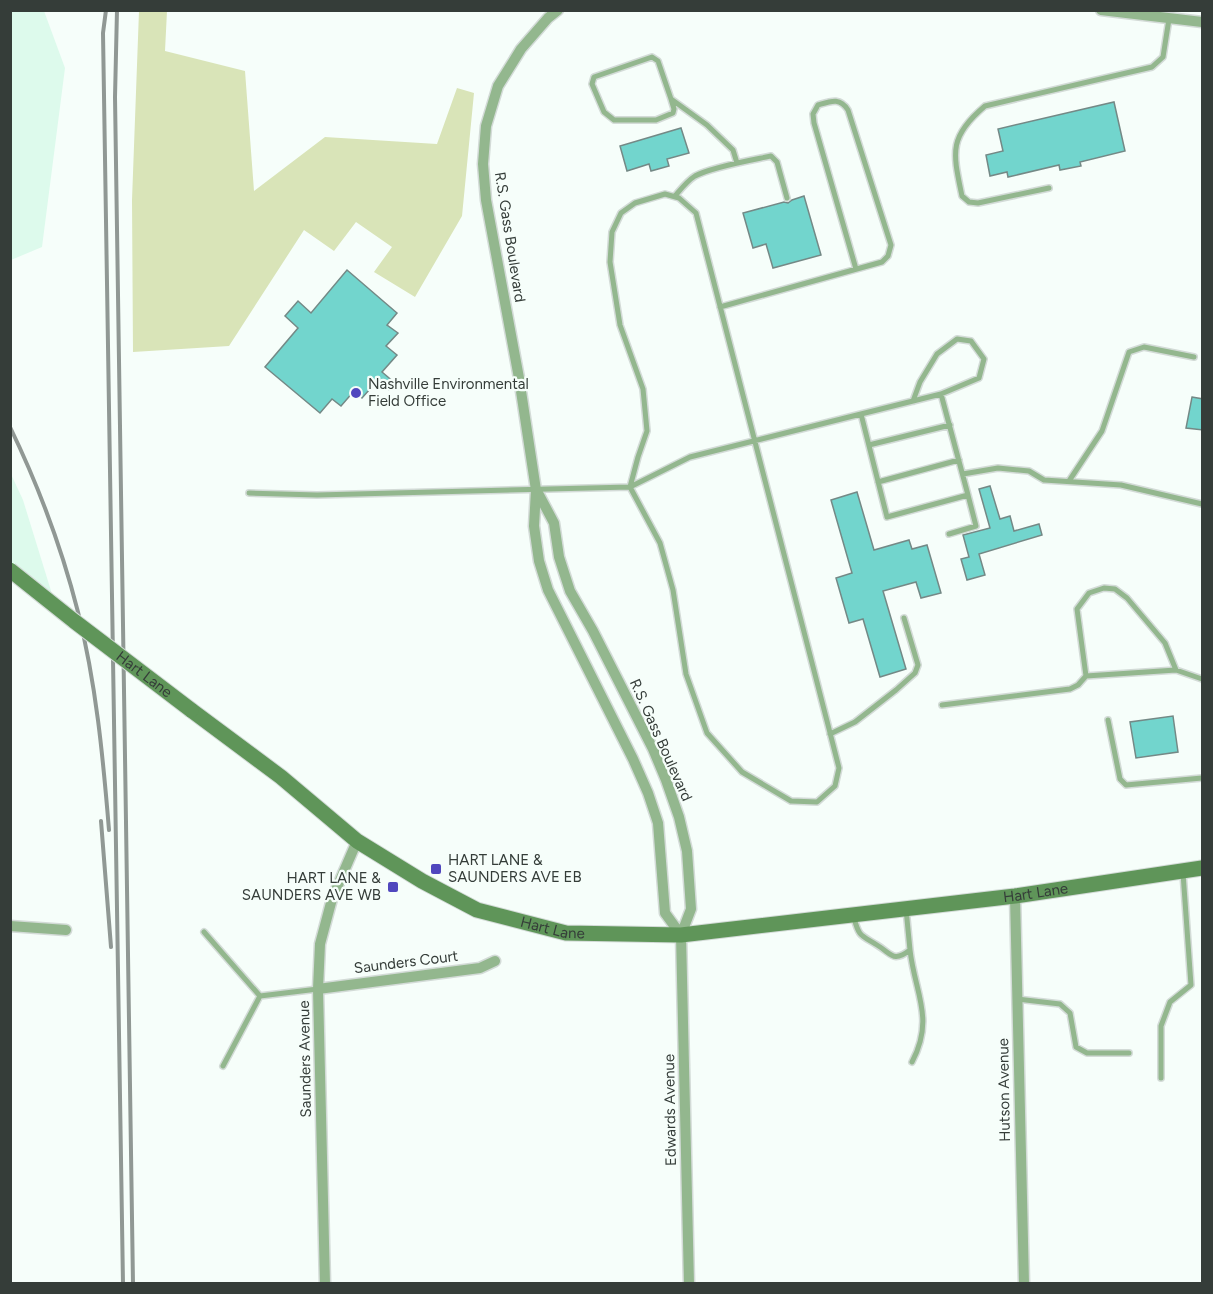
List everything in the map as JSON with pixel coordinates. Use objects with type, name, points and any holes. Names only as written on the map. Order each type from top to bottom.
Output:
[{"type":"main road","name":"Hart Lane","points":[[10,570],[281,777],[357,841],[422,881],[477,910],[523,923],[566,933],[681,935],[1015,896],[1203,868]]},
{"type":"street","name":"R.S. Gass Boulevard","points":[[558,10],[521,49],[498,86],[486,126],[483,164],[486,200],[537,490],[534,526],[539,561],[548,590],[648,793],[658,824],[665,913],[681,935]]},
{"type":"street","points":[[1101,10],[1203,22]]},
{"type":"street","name":"R.S. Gass Boulevard","points":[[537,490],[554,523],[559,557],[570,591],[593,631],[652,749],[680,817],[687,851],[691,909],[681,935]]},
{"type":"street","name":"Saunders Avenue","points":[[326,1284],[318,989],[320,944],[332,899],[357,841]]},
{"type":"street","name":"Hutson Avenue","points":[[1015,896],[1024,1284]]},
{"type":"street","points":[[10,926],[66,930]]},
{"type":"street","name":"Edwards Avenue","points":[[681,935],[689,1284]]},
{"type":"street","name":"Saunders Court","points":[[318,989],[480,968],[495,961]]},
{"type":"lane","points":[[1049,188],[978,203],[969,202],[962,196],[954,156],[955,144],[972,119],[985,106],[1152,67],[1163,57],[1169,17]]},
{"type":"lane","points":[[671,99],[673,114],[656,120],[614,120],[604,112],[592,84],[594,77],[652,57],[658,61],[671,99],[733,150],[737,163]]},
{"type":"lane","points":[[720,307],[882,262],[888,256],[891,245],[848,110],[844,103],[835,100],[818,105],[813,114],[814,123],[856,269]]},
{"type":"lane","points":[[675,196],[688,181],[698,174],[771,156],[777,162],[787,198]]},
{"type":"lane","points":[[665,194],[679,198],[696,213],[720,307],[839,768],[835,786],[817,802],[791,801],[742,772],[707,733],[687,674],[673,590],[660,543],[630,487],[647,431],[643,388],[620,325],[610,262],[612,231],[621,213],[635,203],[665,194]]},
{"type":"lane","points":[[249,493],[317,495],[630,487],[690,457],[941,394],[979,378],[984,359],[971,341],[957,339],[937,354],[920,382],[913,401]]},
{"type":"lane","points":[[1069,482],[1102,431],[1129,352],[1144,347],[1194,357]]},
{"type":"lane","points":[[941,394],[976,526],[949,534]]},
{"type":"lane","points":[[861,414],[887,517],[968,495]]},
{"type":"lane","points":[[869,445],[950,425]]},
{"type":"lane","points":[[879,482],[959,460]]},
{"type":"lane","points":[[963,478],[963,474],[998,468],[1029,471],[1044,480],[1120,485],[1203,504]]},
{"type":"lane","points":[[1086,676],[1077,609],[1089,593],[1104,588],[1115,589],[1127,598],[1146,619],[1165,643],[1176,670]]},
{"type":"lane","points":[[830,734],[855,722],[915,673],[918,665],[904,618]]},
{"type":"lane","points":[[942,705],[1070,689],[1078,685],[1086,676],[1176,670],[1203,679]]},
{"type":"lane","points":[[1108,720],[1120,779],[1126,784],[1203,778]]},
{"type":"lane","points":[[1161,1078],[1161,1026],[1170,1002],[1191,985],[1183,871]]},
{"type":"lane","points":[[906,909],[913,974],[924,1012],[919,1048],[912,1062]]},
{"type":"lane","points":[[854,916],[858,933],[886,953],[894,957],[903,956],[910,950]]},
{"type":"lane","points":[[204,932],[260,996]]},
{"type":"lane","points":[[260,996],[318,989]]},
{"type":"lane","points":[[223,1066],[260,996]]},
{"type":"lane","points":[[1017,999],[1060,1004],[1070,1013],[1076,1047],[1087,1053],[1129,1053]]},
{"type":"shaded area","points":[[11,10],[44,11],[65,68],[42,247],[11,260]]},
{"type":"shaded area","points":[[10,472],[23,500],[56,607],[11,570]]},
{"type":"green space","points":[[139,11],[167,11],[165,51],[245,71],[254,191],[325,137],[437,144],[457,88],[474,93],[462,216],[415,297],[374,272],[392,247],[356,222],[334,251],[304,230],[229,346],[133,352],[132,200]]},
{"type":"building","points":[[1114,102],[1125,151],[1080,162],[1081,166],[1060,170],[1059,165],[1008,177],[1007,172],[990,176],[986,155],[1003,151],[998,129]]},
{"type":"building","points":[[681,128],[689,153],[667,159],[669,166],[651,171],[649,164],[627,171],[620,146]]},
{"type":"building","points":[[804,196],[821,255],[773,268],[766,244],[753,248],[743,213],[784,202],[788,203]]},
{"type":"building","points":[[347,270],[397,313],[387,325],[398,333],[386,346],[397,355],[382,372],[395,383],[389,390],[378,380],[362,398],[354,391],[341,406],[332,399],[320,413],[265,367],[298,328],[285,316],[298,301],[311,313]]},
{"type":"building","points":[[1192,397],[1203,399],[1203,430],[1186,428]]},
{"type":"building","points":[[990,486],[1000,519],[1010,516],[1014,531],[1039,524],[1042,535],[979,554],[985,575],[967,580],[961,559],[969,557],[963,535],[990,528],[979,489]]},
{"type":"building","points":[[857,492],[874,550],[909,540],[912,549],[927,545],[941,593],[921,598],[916,582],[883,591],[906,669],[880,677],[863,619],[849,623],[836,578],[852,573],[831,500]]},
{"type":"building","points":[[1173,716],[1178,752],[1136,758],[1130,722]]},
{"type":"railway","points":[[106,10],[103,33],[123,1284]]},
{"type":"railway","points":[[117,10],[115,97],[133,1284]]},
{"type":"railway","points":[[10,427],[48,518],[65,565],[78,612],[94,693],[109,830]]},
{"type":"railway","points":[[101,821],[111,947]]},
{"type":"place","name":"Nashville Environmental Field Office","points":[[356,393]]},
{"type":"place","name":"HART LANE & SAUNDERS AVE EB","points":[[436,869]]},
{"type":"place","name":"HART LANE & SAUNDERS AVE WB","points":[[393,887]]}]
